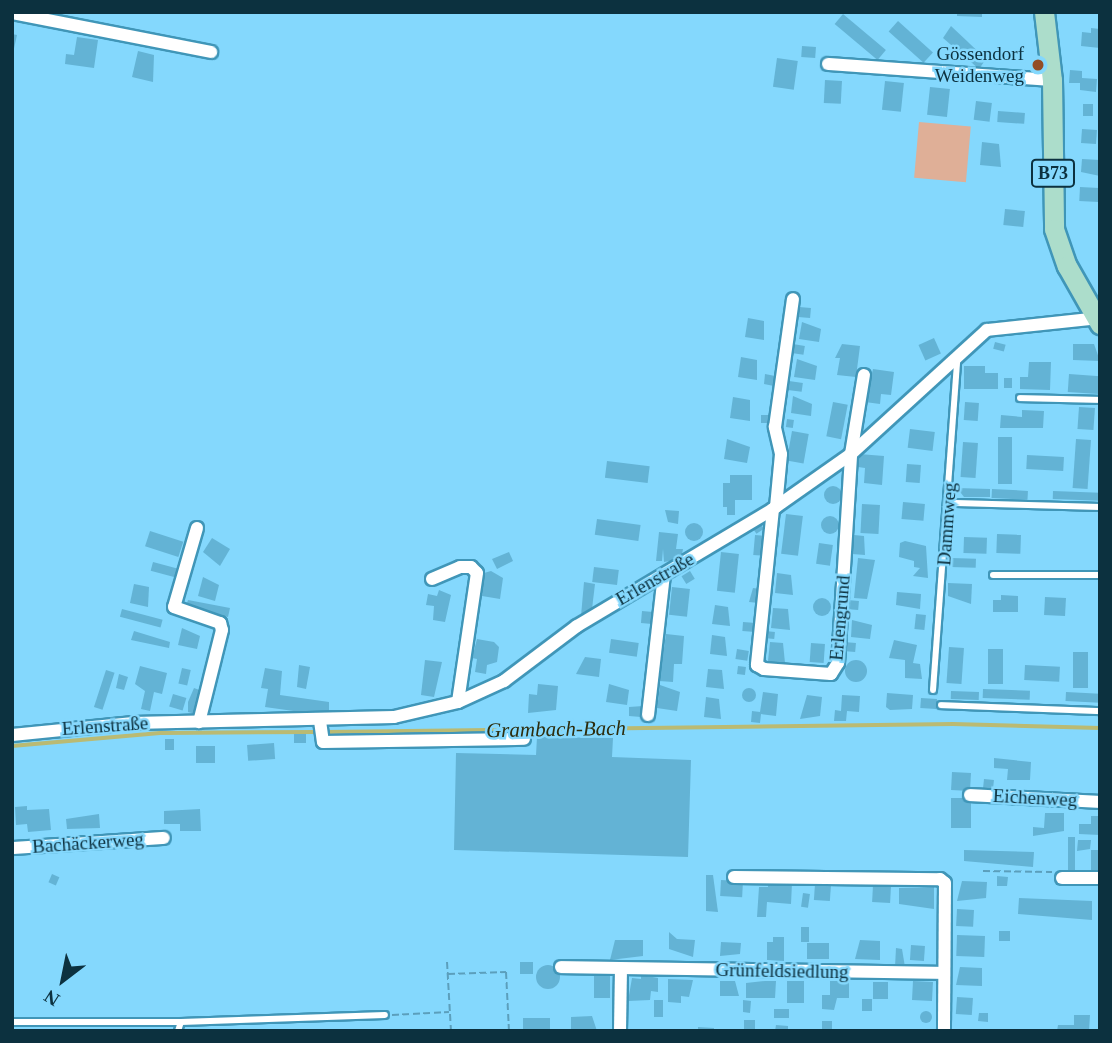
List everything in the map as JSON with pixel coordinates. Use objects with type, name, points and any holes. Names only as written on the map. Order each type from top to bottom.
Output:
[{"type":"main road","name":"B73","points":[[1044,12],[1052,80],[1054,229],[1067,266],[1099,320]]},
{"type":"street","points":[[12,13],[211,52]]},
{"type":"street","points":[[828,64],[1052,80]]},
{"type":"street","points":[[774,508],[781,454],[775,427],[793,299]]},
{"type":"street","name":"Erlenstraße","points":[[12,735],[133,723],[199,722],[319,728],[394,717],[458,702],[504,681],[576,626],[774,508],[852,454],[983,332],[1000,326],[1099,320]]},
{"type":"street","points":[[852,454],[863,375]]},
{"type":"street","name":"Erlengrund","points":[[774,508],[757,665],[764,669],[831,674],[838,663],[852,454]]},
{"type":"street","points":[[197,528],[174,607],[220,623],[222,630],[199,722]]},
{"type":"street","points":[[432,579],[460,567],[471,567],[477,573],[458,702]]},
{"type":"street","points":[[648,715],[664,575]]},
{"type":"street","name":"Erlenstraße","points":[[319,728],[323,742],[524,739]]},
{"type":"street","name":"Eichenweg","points":[[971,795],[1100,802]]},
{"type":"street","name":"Bachäckerweg","points":[[12,848],[164,838]]},
{"type":"street","points":[[1061,875],[1100,878]]},
{"type":"street","points":[[734,877],[940,879],[947,891],[944,1031]]},
{"type":"street","name":"Grünfeldsiedlung","points":[[561,967],[944,973]]},
{"type":"street","points":[[620,1031],[621,969]]},
{"type":"lane","name":"Dammweg","points":[[933,690],[957,357]]},
{"type":"lane","points":[[1020,398],[1100,400]]},
{"type":"lane","points":[[956,503],[1100,507]]},
{"type":"lane","points":[[993,575],[1100,575]]},
{"type":"lane","points":[[941,705],[1100,711]]},
{"type":"lane","points":[[12,1022],[181,1022],[385,1015]]},
{"type":"lane","points":[[177,1031],[181,1022]]},
{"type":"path","points":[[982,871],[1061,875]]},
{"type":"path","points":[[447,962],[451,1031]]},
{"type":"path","points":[[448,974],[506,972],[509,1031]]},
{"type":"path","points":[[385,1015],[450,1012]]},
{"type":"shaded area","points":[[919,122],[971,127],[966,182],[914,178]]},
{"type":"building","points":[[957,12],[982,12],[982,17],[957,16]]},
{"type":"building","points":[[843,14],[886,50],[878,60],[835,24]]},
{"type":"building","points":[[898,21],[933,52],[924,63],[889,31]]},
{"type":"building","points":[[951,26],[986,59],[979,69],[943,38]]},
{"type":"building","points":[[1091,28],[1100,29],[1100,48],[1081,46],[1082,32],[1091,33]]},
{"type":"building","points":[[12,34],[17,35],[13,53],[12,53]]},
{"type":"building","points":[[77,37],[98,40],[94,68],[65,64],[66,54],[74,55]]},
{"type":"building","points":[[802,46],[816,47],[815,58],[801,57]]},
{"type":"building","points":[[138,51],[154,55],[153,82],[132,77]]},
{"type":"building","points":[[777,58],[798,61],[794,90],[773,87]]},
{"type":"building","points":[[1070,70],[1082,71],[1082,78],[1097,79],[1096,92],[1080,90],[1080,83],[1069,83]]},
{"type":"building","points":[[825,80],[842,81],[841,104],[824,103]]},
{"type":"building","points":[[885,81],[904,83],[901,112],[882,110]]},
{"type":"building","points":[[930,87],[950,89],[947,117],[927,115]]},
{"type":"building","points":[[976,101],[992,103],[990,122],[974,120]]},
{"type":"building","points":[[1083,104],[1093,104],[1093,116],[1083,116]]},
{"type":"building","points":[[998,111],[1025,113],[1024,124],[997,122]]},
{"type":"building","points":[[1082,129],[1097,130],[1096,144],[1081,143]]},
{"type":"building","points":[[982,142],[999,144],[1001,167],[980,165]]},
{"type":"building","points":[[1082,159],[1100,160],[1100,176],[1081,172]]},
{"type":"building","points":[[1080,187],[1099,188],[1098,202],[1079,201]]},
{"type":"building","points":[[1005,209],[1025,211],[1023,227],[1003,225]]},
{"type":"building","points":[[799,307],[811,308],[810,318],[798,317]]},
{"type":"building","points":[[748,318],[764,321],[764,340],[745,337]]},
{"type":"building","points":[[802,322],[821,329],[819,342],[799,339]]},
{"type":"building","points":[[934,338],[941,354],[925,360],[918,345]]},
{"type":"building","points":[[995,342],[1006,345],[1004,352],[993,349]]},
{"type":"building","points":[[793,344],[805,346],[803,355],[792,353]]},
{"type":"building","points":[[842,344],[860,346],[856,377],[837,375],[840,358],[835,358]]},
{"type":"building","points":[[1073,344],[1094,344],[1100,361],[1073,360]]},
{"type":"building","points":[[741,357],[757,360],[757,380],[738,377]]},
{"type":"building","points":[[797,359],[817,366],[815,380],[794,377]]},
{"type":"building","points":[[1029,362],[1051,362],[1050,390],[1020,389],[1020,377],[1028,377]]},
{"type":"building","points":[[964,366],[985,366],[985,373],[998,373],[998,389],[964,389]]},
{"type":"building","points":[[873,369],[894,372],[891,395],[881,394],[880,404],[865,402]]},
{"type":"building","points":[[765,374],[775,376],[774,386],[764,384]]},
{"type":"building","points":[[1069,374],[1100,376],[1099,394],[1068,392]]},
{"type":"building","points":[[1004,378],[1012,378],[1012,388],[1004,388]]},
{"type":"building","points":[[789,381],[803,383],[802,392],[788,390]]},
{"type":"building","points":[[793,396],[812,404],[811,416],[791,413]]},
{"type":"building","points":[[733,397],[750,400],[750,421],[730,418]]},
{"type":"building","points":[[833,402],[848,405],[841,439],[826,436]]},
{"type":"building","points":[[965,402],[979,403],[978,421],[964,420]]},
{"type":"building","points":[[1079,407],[1095,408],[1093,430],[1077,429]]},
{"type":"building","points":[[1022,410],[1044,411],[1043,428],[1000,428],[1001,415],[1022,417]]},
{"type":"building","points":[[761,415],[769,415],[769,423],[761,423]]},
{"type":"building","points":[[787,419],[794,420],[793,428],[786,427]]},
{"type":"building","points":[[910,429],[935,432],[932,451],[908,448]]},
{"type":"building","points":[[792,431],[809,434],[804,463],[787,461]]},
{"type":"building","points":[[998,437],[1012,437],[1012,484],[998,484]]},
{"type":"building","points":[[727,439],[750,447],[747,463],[724,459]]},
{"type":"building","points":[[1076,439],[1091,440],[1088,489],[1073,488]]},
{"type":"building","points":[[963,442],[978,443],[976,478],[961,477]]},
{"type":"building","points":[[859,454],[884,456],[882,485],[864,483],[865,468],[858,467]]},
{"type":"building","points":[[1027,455],[1064,457],[1063,471],[1026,469]]},
{"type":"building","points":[[607,461],[650,466],[648,483],[605,478]]},
{"type":"building","points":[[907,464],[921,465],[920,483],[906,482]]},
{"type":"building","points":[[730,475],[752,475],[752,500],[735,500],[735,515],[727,515],[727,507],[723,507],[723,483],[730,483]]},
{"type":"building","points":[[833,486],[839,489],[842,495],[839,501],[833,504],[827,501],[824,495],[827,489]]},
{"type":"building","points":[[957,488],[990,489],[990,497],[964,497]]},
{"type":"building","points":[[992,489],[1028,491],[1027,500],[992,498]]},
{"type":"building","points":[[1053,491],[1100,493],[1100,501],[1053,499]]},
{"type":"building","points":[[903,502],[925,504],[923,521],[902,519]]},
{"type":"building","points":[[862,504],[880,505],[878,534],[860,533]]},
{"type":"building","points":[[665,510],[679,511],[678,524],[668,522]]},
{"type":"building","points":[[786,514],[803,516],[798,556],[781,554]]},
{"type":"building","points":[[830,516],[836,519],[839,525],[836,531],[830,534],[824,531],[821,525],[824,519]]},
{"type":"building","points":[[597,519],[641,525],[638,541],[595,535]]},
{"type":"building","points":[[690,523],[698,523],[703,532],[701,539],[690,541],[685,536],[685,528]]},
{"type":"building","points":[[760,523],[764,529],[756,534],[753,528]]},
{"type":"building","points":[[150,531],[183,542],[178,557],[145,546]]},
{"type":"building","points":[[659,532],[678,534],[676,549],[683,549],[681,559],[664,562],[663,549],[662,561],[656,561]]},
{"type":"building","points":[[997,534],[1021,535],[1020,554],[996,553]]},
{"type":"building","points":[[755,535],[766,536],[764,556],[753,555]]},
{"type":"building","points":[[854,535],[864,536],[865,555],[852,554]]},
{"type":"building","points":[[964,537],[987,538],[986,554],[963,553]]},
{"type":"building","points":[[212,538],[230,549],[220,566],[203,552]]},
{"type":"building","points":[[905,541],[926,546],[928,578],[913,576],[920,568],[914,567],[914,561],[899,557],[900,543]]},
{"type":"building","points":[[819,543],[833,545],[830,566],[816,564]]},
{"type":"building","points":[[509,552],[513,561],[497,569],[492,559]]},
{"type":"building","points":[[721,552],[739,554],[735,593],[717,591]]},
{"type":"building","points":[[858,558],[875,560],[867,599],[854,598]]},
{"type":"building","points":[[951,558],[976,559],[976,568],[951,567]]},
{"type":"building","points":[[153,562],[180,569],[178,578],[151,571]]},
{"type":"building","points":[[594,567],[619,570],[617,585],[592,582]]},
{"type":"building","points":[[491,571],[503,578],[500,599],[482,596],[484,573]]},
{"type":"building","points":[[690,571],[695,579],[686,584],[682,576]]},
{"type":"building","points":[[777,573],[791,575],[793,595],[775,593]]},
{"type":"building","points":[[203,577],[219,585],[215,601],[198,596]]},
{"type":"building","points":[[584,582],[595,584],[592,609],[581,616]]},
{"type":"building","points":[[948,583],[972,584],[971,604],[948,596]]},
{"type":"building","points":[[134,584],[149,587],[148,607],[130,603]]},
{"type":"building","points":[[672,587],[690,589],[687,617],[669,615]]},
{"type":"building","points":[[753,588],[760,589],[759,603],[749,602]]},
{"type":"building","points":[[439,590],[451,595],[445,622],[433,620],[434,606],[426,605],[428,594],[437,596]]},
{"type":"building","points":[[897,592],[921,594],[920,609],[896,605]]},
{"type":"building","points":[[1001,595],[1018,596],[1018,612],[993,612],[993,600],[1001,600]]},
{"type":"building","points":[[1045,597],[1066,598],[1065,616],[1044,615]]},
{"type":"building","points":[[822,598],[828,601],[831,607],[828,613],[822,616],[816,613],[813,607],[816,601]]},
{"type":"building","points":[[188,600],[230,608],[228,617],[186,606]]},
{"type":"building","points":[[847,600],[859,601],[858,610],[846,609]]},
{"type":"building","points":[[715,605],[728,607],[730,626],[712,624]]},
{"type":"building","points":[[773,608],[788,609],[790,630],[771,628]]},
{"type":"building","points":[[122,609],[163,620],[160,628],[120,617]]},
{"type":"building","points":[[642,611],[653,612],[652,624],[641,623]]},
{"type":"building","points":[[916,614],[926,615],[924,630],[914,629]]},
{"type":"building","points":[[852,620],[872,625],[870,639],[851,637]]},
{"type":"building","points":[[743,622],[756,623],[755,632],[742,631]]},
{"type":"building","points":[[182,628],[200,636],[197,649],[178,645]]},
{"type":"building","points":[[134,631],[170,642],[169,648],[131,640]]},
{"type":"building","points":[[765,631],[775,632],[774,639],[764,638]]},
{"type":"building","points":[[666,634],[684,636],[682,664],[674,664],[673,682],[659,681]]},
{"type":"building","points":[[712,635],[725,637],[727,656],[710,654]]},
{"type":"building","points":[[477,639],[494,642],[499,647],[497,662],[487,665],[486,674],[475,672],[477,659],[472,658]]},
{"type":"building","points":[[611,639],[639,643],[637,657],[609,653]]},
{"type":"building","points":[[894,640],[917,645],[913,663],[920,664],[922,679],[905,678],[905,660],[889,658]]},
{"type":"building","points":[[770,642],[783,643],[785,663],[768,661]]},
{"type":"building","points":[[844,642],[856,643],[855,652],[843,651]]},
{"type":"building","points":[[811,643],[825,644],[824,663],[810,662]]},
{"type":"building","points":[[949,647],[964,648],[961,684],[946,683]]},
{"type":"building","points":[[737,649],[749,651],[747,661],[735,659]]},
{"type":"building","points":[[988,649],[1003,649],[1003,684],[988,684]]},
{"type":"building","points":[[1073,652],[1088,652],[1088,688],[1073,688]]},
{"type":"building","points":[[585,657],[601,659],[599,677],[576,674]]},
{"type":"building","points":[[425,660],[442,662],[434,697],[421,695]]},
{"type":"building","points":[[856,660],[864,663],[867,671],[864,679],[856,682],[848,679],[845,671],[848,663]]},
{"type":"building","points":[[299,665],[310,667],[306,689],[297,687]]},
{"type":"building","points":[[1025,665],[1060,667],[1059,682],[1024,680]]},
{"type":"building","points":[[140,666],[167,673],[162,694],[154,692],[150,711],[141,709],[145,691],[135,684]]},
{"type":"building","points":[[738,666],[746,667],[745,675],[737,674]]},
{"type":"building","points":[[182,668],[191,670],[187,686],[178,684]]},
{"type":"building","points":[[265,668],[282,671],[280,695],[329,702],[329,716],[265,707],[268,689],[261,688]]},
{"type":"building","points":[[708,669],[722,670],[724,689],[706,687]]},
{"type":"building","points":[[106,670],[115,673],[103,710],[94,707]]},
{"type":"building","points":[[119,674],[128,677],[124,690],[116,688]]},
{"type":"building","points":[[538,684],[558,686],[556,710],[528,713],[529,694],[537,695]]},
{"type":"building","points":[[609,684],[629,690],[627,705],[606,702]]},
{"type":"building","points":[[660,685],[680,692],[677,711],[657,708]]},
{"type":"building","points":[[194,688],[202,691],[195,714],[188,712],[188,702]]},
{"type":"building","points":[[749,688],[754,690],[754,700],[749,702],[744,700],[742,695],[744,690]]},
{"type":"building","points":[[983,689],[1030,691],[1030,700],[983,698]]},
{"type":"building","points":[[951,691],[979,692],[979,700],[951,699]]},
{"type":"building","points":[[763,692],[778,694],[776,716],[761,714],[760,723],[751,722],[752,711],[760,712]]},
{"type":"building","points":[[1066,692],[1100,694],[1099,703],[1066,701]]},
{"type":"building","points":[[887,693],[913,695],[912,709],[890,710],[886,707]]},
{"type":"building","points":[[173,694],[186,698],[183,711],[169,706]]},
{"type":"building","points":[[807,695],[822,697],[820,716],[800,719]]},
{"type":"building","points":[[842,695],[860,696],[859,712],[847,711],[846,721],[834,721],[835,710],[841,711]]},
{"type":"building","points":[[706,697],[719,699],[721,719],[704,717]]},
{"type":"building","points":[[921,698],[937,699],[936,709],[920,708]]},
{"type":"building","points":[[643,706],[641,717],[629,716],[629,707]]},
{"type":"building","points":[[294,734],[306,734],[306,743],[294,743]]},
{"type":"building","points":[[537,737],[613,738],[612,757],[691,760],[688,857],[454,850],[456,753],[536,755]]},
{"type":"building","points":[[165,739],[174,739],[174,750],[165,750]]},
{"type":"building","points":[[274,743],[275,759],[248,761],[247,745]]},
{"type":"building","points":[[196,746],[215,746],[215,763],[196,763]]},
{"type":"building","points":[[994,758],[1031,762],[1030,780],[1007,780],[1008,769],[994,768]]},
{"type":"building","points":[[952,772],[971,773],[970,791],[951,790]]},
{"type":"building","points":[[984,779],[994,780],[993,793],[983,792]]},
{"type":"building","points":[[951,798],[971,798],[971,828],[951,828]]},
{"type":"building","points":[[27,806],[27,810],[49,809],[51,830],[28,832],[27,824],[16,825],[15,807]]},
{"type":"building","points":[[200,809],[201,831],[180,831],[180,824],[164,824],[164,811]]},
{"type":"building","points":[[1045,813],[1064,813],[1064,831],[1033,836],[1033,827],[1044,828]]},
{"type":"building","points":[[99,814],[100,828],[67,829],[66,819]]},
{"type":"building","points":[[1091,816],[1100,816],[1100,835],[1079,834],[1079,824],[1091,824]]},
{"type":"building","points":[[1068,837],[1075,837],[1075,874],[1068,874]]},
{"type":"building","points":[[1078,840],[1091,840],[1090,849],[1077,851]]},
{"type":"building","points":[[964,850],[1034,852],[1033,867],[964,861]]},
{"type":"building","points":[[1091,850],[1100,850],[1100,875],[1091,875]]},
{"type":"building","points":[[52,874],[59,877],[56,885],[48,882]]},
{"type":"building","points":[[706,875],[713,875],[718,912],[706,911]]},
{"type":"building","points":[[997,876],[1008,877],[1007,886],[997,886]]},
{"type":"building","points":[[721,880],[743,881],[742,897],[720,896]]},
{"type":"building","points":[[768,881],[792,883],[791,904],[767,902],[766,917],[757,917],[759,887],[768,887]]},
{"type":"building","points":[[962,881],[987,882],[986,898],[957,901]]},
{"type":"building","points":[[815,884],[831,885],[830,901],[814,900]]},
{"type":"building","points":[[873,885],[891,886],[890,903],[872,902]]},
{"type":"building","points":[[934,887],[934,909],[899,904],[899,888]]},
{"type":"building","points":[[803,893],[810,894],[808,908],[801,907]]},
{"type":"building","points":[[1019,898],[1092,901],[1092,920],[1018,914]]},
{"type":"building","points":[[957,909],[974,910],[973,927],[956,926]]},
{"type":"building","points":[[801,927],[809,927],[809,942],[801,942]]},
{"type":"building","points":[[999,931],[1010,931],[1010,941],[999,941]]},
{"type":"building","points":[[669,932],[677,939],[695,940],[693,957],[669,949]]},
{"type":"building","points":[[957,935],[985,936],[984,957],[956,956]]},
{"type":"building","points":[[773,937],[784,937],[784,961],[767,960],[767,942],[773,942]]},
{"type":"building","points":[[615,940],[643,940],[643,956],[610,960]]},
{"type":"building","points":[[860,940],[880,941],[880,960],[855,959]]},
{"type":"building","points":[[721,942],[741,943],[740,954],[720,956]]},
{"type":"building","points":[[807,943],[829,943],[829,959],[807,959]]},
{"type":"building","points":[[911,945],[925,946],[924,961],[910,960]]},
{"type":"building","points":[[896,948],[902,949],[905,967],[895,967]]},
{"type":"building","points":[[520,962],[533,962],[533,974],[520,974]]},
{"type":"building","points":[[548,965],[557,968],[560,977],[557,986],[548,989],[539,986],[536,977],[539,968]]},
{"type":"building","points":[[960,967],[982,968],[982,986],[956,985]]},
{"type":"building","points":[[641,975],[658,978],[658,992],[651,991],[650,1000],[628,1001],[632,978],[641,979]]},
{"type":"building","points":[[594,976],[610,976],[610,998],[594,998]]},
{"type":"building","points":[[668,979],[693,980],[689,997],[681,996],[681,1003],[668,1002]]},
{"type":"building","points":[[720,981],[735,981],[739,996],[720,996]]},
{"type":"building","points":[[776,981],[775,998],[746,998],[746,983]]},
{"type":"building","points":[[787,981],[804,981],[804,1003],[787,1003]]},
{"type":"building","points":[[830,981],[849,981],[849,998],[837,998],[834,1010],[822,1009],[822,995],[830,995]]},
{"type":"building","points":[[913,981],[933,982],[932,1001],[912,1000]]},
{"type":"building","points":[[873,982],[888,982],[888,999],[873,999]]},
{"type":"building","points":[[957,997],[973,998],[972,1015],[956,1014]]},
{"type":"building","points":[[862,999],[872,999],[872,1011],[862,1011]]},
{"type":"building","points":[[654,1000],[663,1000],[663,1017],[654,1017]]},
{"type":"building","points":[[743,1000],[751,1001],[750,1013],[743,1012]]},
{"type":"building","points":[[774,1009],[789,1009],[789,1018],[774,1018]]},
{"type":"building","points":[[926,1011],[932,1017],[926,1023],[920,1017]]},
{"type":"building","points":[[979,1013],[988,1013],[988,1022],[978,1021]]},
{"type":"building","points":[[1074,1015],[1090,1015],[1089,1031],[1057,1031],[1058,1025],[1074,1025]]},
{"type":"building","points":[[592,1016],[597,1031],[571,1031],[571,1017]]},
{"type":"building","points":[[523,1018],[550,1018],[550,1031],[523,1031]]},
{"type":"building","points":[[744,1020],[755,1020],[755,1031],[744,1031]]},
{"type":"building","points":[[822,1021],[832,1021],[832,1031],[822,1031]]},
{"type":"building","points":[[776,1025],[788,1026],[788,1031],[775,1031]]},
{"type":"building","points":[[698,1027],[714,1028],[714,1031],[698,1031]]},
{"type":"waterway","name":"Grambach-Bach","points":[[325,732],[953,724],[1100,728]]},
{"type":"waterway","name":"Grambach-Bach","points":[[12,746],[162,733],[317,732]]},
{"type":"place","name":"Gössendorf Weidenweg","points":[[1038,65]]}]
